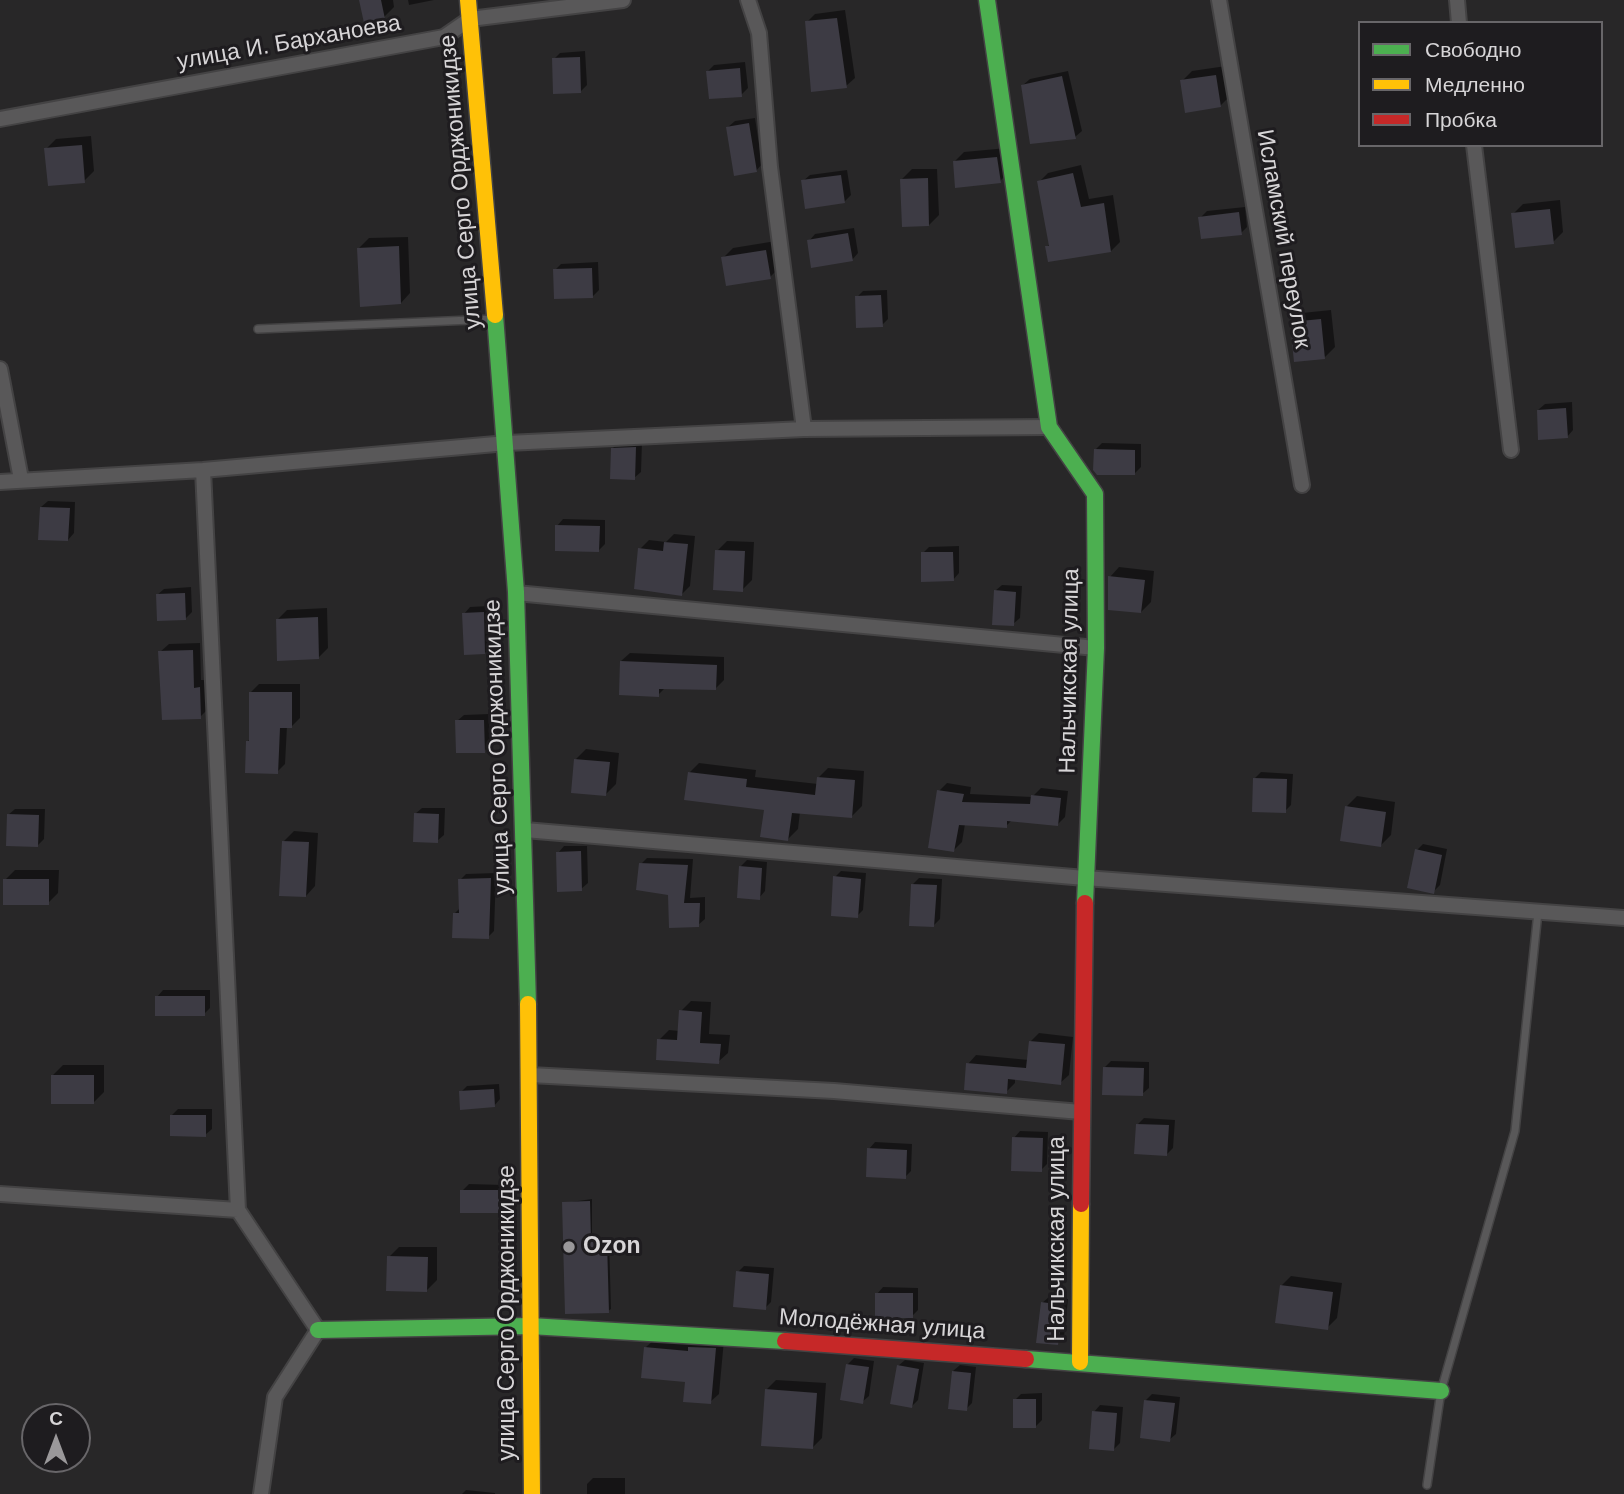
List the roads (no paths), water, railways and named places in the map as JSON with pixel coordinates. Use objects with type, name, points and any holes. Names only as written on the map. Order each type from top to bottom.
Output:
[{"type":"street","name":"улица Серго Орджоникидзе","points":[[468,0],[507,443],[516,593],[525,830],[530,1075],[532,1494]]},
{"type":"street","name":"улица И. Барханоева","points":[[0,119],[444,37],[470,19],[623,0]]},
{"type":"street","points":[[748,0],[760,33],[770,167],[804,429]]},
{"type":"street","name":"Нальчикская улица","points":[[987,0],[1049,427],[1095,494],[1096,649],[1085,878],[1080,1362]]},
{"type":"street","name":"Исламский переулок","points":[[1219,0],[1302,485]]},
{"type":"street","points":[[1457,0],[1460,21]]},
{"type":"street","points":[[1474,147],[1511,450]]},
{"type":"street","points":[[0,369],[21,479]]},
{"type":"street","points":[[0,482],[203,470],[507,443],[804,429],[1049,427]]},
{"type":"street","points":[[203,470],[237,1210],[318,1329],[275,1397],[261,1494]]},
{"type":"street","points":[[516,593],[1096,649]]},
{"type":"street","points":[[525,830],[1085,878],[1624,918]]},
{"type":"street","points":[[530,1075],[834,1091],[1081,1112]]},
{"type":"street","points":[[0,1194],[237,1210]]},
{"type":"street","name":"Молодёжная улица","points":[[318,1329],[530,1326],[737,1337],[1441,1391]]},
{"type":"lane","points":[[258,329],[496,319]]},
{"type":"lane","points":[[1427,1485],[1441,1391],[1516,1131],[1538,912]]},
{"type":"place","name":"Ozon","points":[[569,1247]]}]
